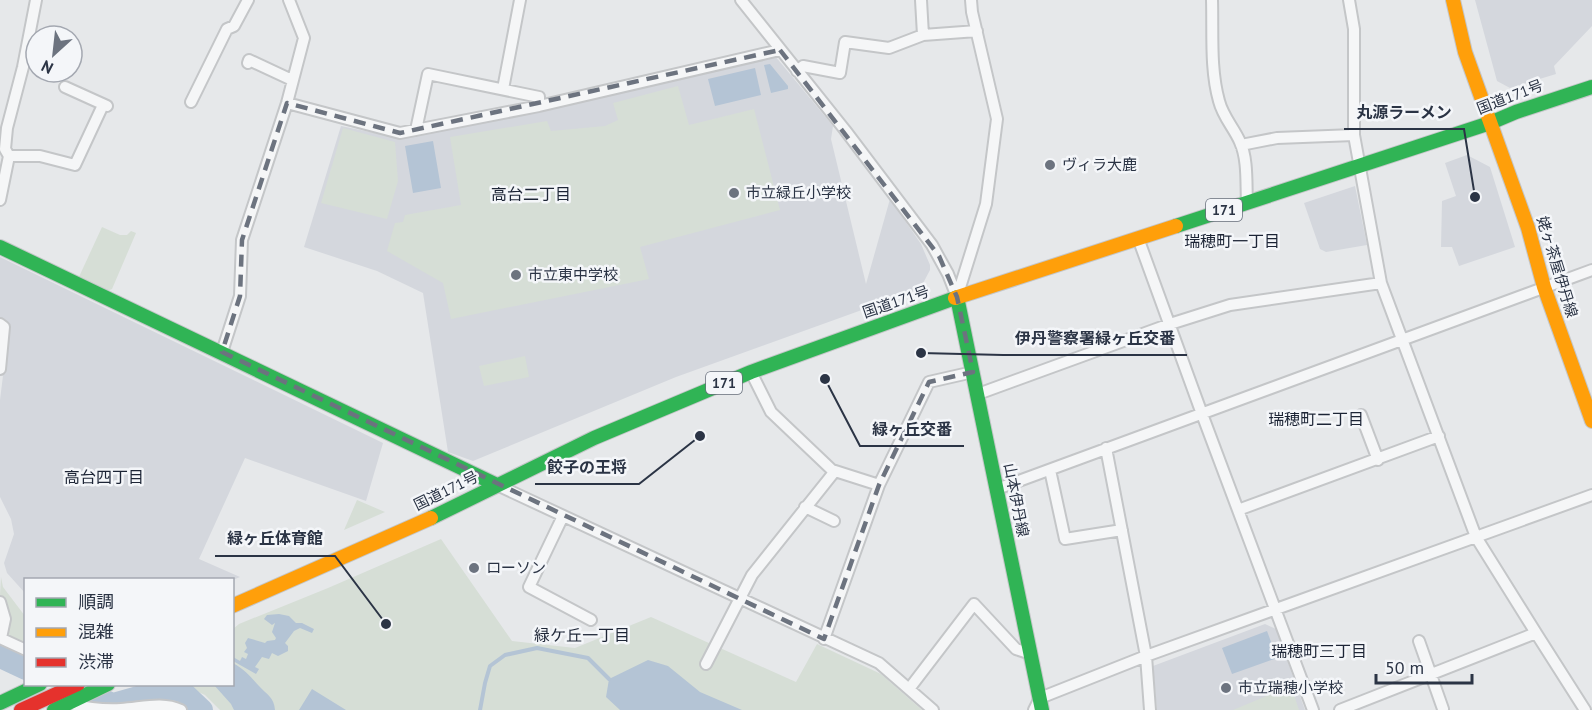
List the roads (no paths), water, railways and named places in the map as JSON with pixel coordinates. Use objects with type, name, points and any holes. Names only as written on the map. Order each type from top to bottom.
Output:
[{"type":"main road","points":[[1453,0],[1466,52],[1490,123]]},
{"type":"main road","name":"国道171号","points":[[234,606],[435,516],[594,438],[751,372],[957,297],[1490,123],[1592,87]]},
{"type":"main road","name":"姥ヶ茶屋伊丹線","points":[[1490,123],[1526,221],[1544,286],[1592,421]]},
{"type":"main road","points":[[0,247],[497,485]]},
{"type":"main road","name":"山本伊丹線","points":[[957,297],[1031,654],[1038,706]]},
{"type":"main road","points":[[1,688],[24,678]]},
{"type":"main road","points":[[0,703],[36,686]]},
{"type":"main road","points":[[21,710],[74,686]]},
{"type":"main road","points":[[65,704],[104,686]]},
{"type":"street","points":[[0,200],[9,156],[5,149],[7,128],[23,67],[36,0]]},
{"type":"street","points":[[191,102],[227,29],[234,26],[248,0]]},
{"type":"street","points":[[222,352],[240,296],[242,240],[286,103],[304,38],[289,0]]},
{"type":"street","points":[[503,89],[520,0]]},
{"type":"street","points":[[741,0],[845,130],[932,245],[948,274],[957,297]]},
{"type":"street","points":[[921,0],[923,35]]},
{"type":"street","points":[[957,297],[986,204],[997,119],[971,0]]},
{"type":"street","points":[[1212,0],[1212,49],[1219,102],[1244,154],[1247,202]]},
{"type":"street","points":[[1349,0],[1354,29],[1354,135],[1381,283],[1476,537],[1585,710]]},
{"type":"street","points":[[797,71],[803,66],[840,73],[845,42],[889,48],[923,35],[977,31]]},
{"type":"street","points":[[286,103],[400,133],[539,106],[780,50]]},
{"type":"street","points":[[249,60],[292,81]]},
{"type":"street","points":[[416,130],[428,74],[538,97],[539,106]]},
{"type":"street","points":[[9,156],[40,156],[80,167],[105,105],[65,87]]},
{"type":"street","points":[[1241,145],[1277,138],[1354,135]]},
{"type":"street","points":[[1138,238],[1313,710]]},
{"type":"street","points":[[997,489],[1592,270]]},
{"type":"street","points":[[978,394],[1230,304],[1381,283]]},
{"type":"street","points":[[0,324],[4,327],[5,335],[0,369]]},
{"type":"street","points":[[751,372],[771,412],[835,471],[879,485]]},
{"type":"street","points":[[824,639],[879,485],[930,382],[974,372]]},
{"type":"street","points":[[1360,415],[1378,460]]},
{"type":"street","points":[[1238,510],[1439,436]]},
{"type":"street","points":[[1106,448],[1146,656],[1150,710]]},
{"type":"street","points":[[1050,470],[1065,539],[1122,530]]},
{"type":"street","points":[[706,664],[752,575],[835,471]]},
{"type":"street","points":[[497,485],[879,663],[933,710]]},
{"type":"street","points":[[1038,706],[1146,656],[1592,495]]},
{"type":"street","points":[[805,507],[834,521]]},
{"type":"street","points":[[563,516],[529,587],[591,620]]},
{"type":"street","points":[[0,602],[5,619],[0,638],[24,650]]},
{"type":"street","points":[[909,689],[974,604],[1016,649],[1031,654]]},
{"type":"street","points":[[1340,710],[1536,633]]},
{"type":"street","points":[[1419,641],[1443,709]]},
{"type":"street","points":[[65,704],[89,709],[120,710],[165,705],[181,710]]},
{"type":"water","points":[[770,64],[788,89],[771,93],[764,65]]},
{"type":"water","points":[[755,68],[761,95],[715,106],[708,79]]},
{"type":"water","points":[[433,141],[441,188],[413,193],[405,146]]},
{"type":"water","points":[[267,615],[289,616],[296,623],[302,623],[314,629],[312,633],[300,628],[294,631],[285,643],[288,651],[278,656],[272,653],[269,659],[262,657],[255,667],[259,669],[256,674],[234,662],[234,658],[240,661],[242,657],[246,659],[248,654],[244,652],[248,638],[265,643],[275,640],[272,632],[275,623],[272,625],[264,619]]},
{"type":"water","points":[[1267,631],[1277,658],[1232,674],[1222,648]]},
{"type":"water","points":[[648,660],[668,666],[700,692],[742,710],[620,710],[606,697],[609,679]]},
{"type":"water","points":[[234,664],[270,696],[275,710],[234,710],[215,686],[234,686]]},
{"type":"water","points":[[312,689],[346,710],[299,710]]},
{"type":"waterway","points":[[0,655],[3,647]]},
{"type":"waterway","points":[[480,710],[490,666],[505,655],[537,648],[588,658],[609,679]]},
{"type":"waterway","points":[[0,657],[24,668]]},
{"type":"waterway","points":[[72,688],[113,704],[166,689],[177,690],[183,692],[202,710]]},
{"type":"place","name":"ヴィラ大鹿","points":[[1050,165]]},
{"type":"place","name":"市立緑丘小学校","points":[[734,193]]},
{"type":"place","name":"丸源ラーメン","points":[[1475,197]]},
{"type":"place","name":"市立東中学校","points":[[516,275]]},
{"type":"place","name":"伊丹警察署緑ヶ丘交番","points":[[921,353]]},
{"type":"place","name":"緑ヶ丘交番","points":[[825,379]]},
{"type":"place","name":"餃子の王将","points":[[700,436]]},
{"type":"place","name":"ローソン","points":[[474,568]]},
{"type":"place","name":"緑ヶ丘体育館","points":[[386,624]]},
{"type":"place","name":"市立瑞穂小学校","points":[[1226,688]]},
{"type":"district","name":"高台二丁目","points":[[531,194]]},
{"type":"district","name":"瑞穂町一丁目","points":[[1232,241]]},
{"type":"district","name":"瑞穂町二丁目","points":[[1316,419]]},
{"type":"district","name":"高台四丁目","points":[[104,477]]},
{"type":"district","name":"緑ケ丘一丁目","points":[[582,635]]},
{"type":"district","name":"瑞穂町三丁目","points":[[1319,651]]}]
